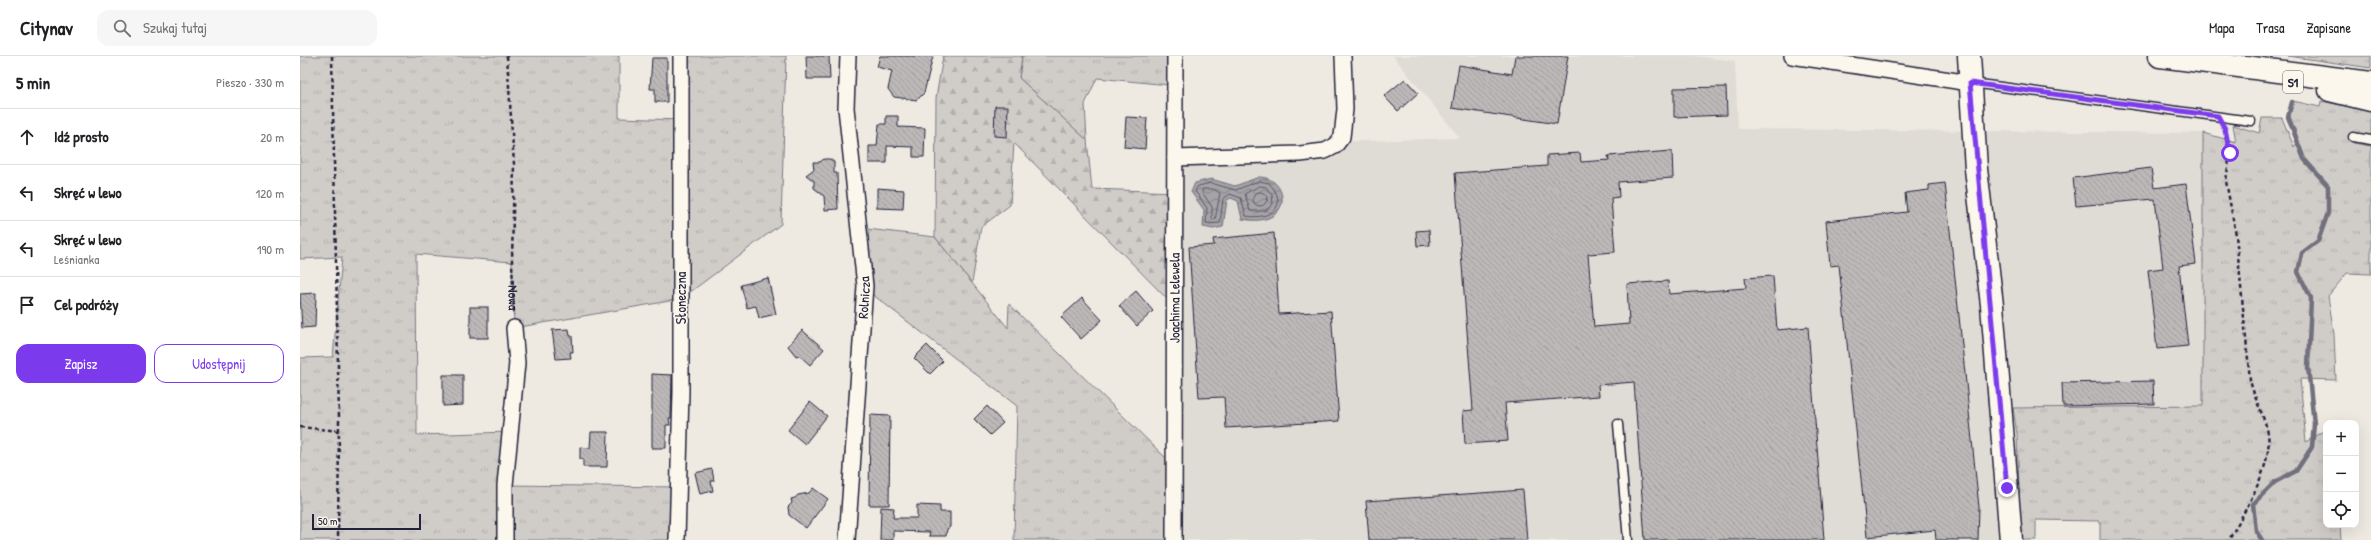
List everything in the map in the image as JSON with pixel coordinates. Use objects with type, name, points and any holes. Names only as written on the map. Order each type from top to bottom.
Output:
[{"type":"main road","points":[[1969,56],[1976,169],[1992,313],[2011,540]]},
{"type":"main road","name":"S1","points":[[2160,56],[2371,83]]},
{"type":"main road","name":"S1","points":[[2216,64],[2371,100]]},
{"type":"street","name":"Słoneczna","points":[[677,540],[681,385],[681,56]]},
{"type":"street","name":"Rolnicza","points":[[847,540],[864,286],[846,108],[848,56]]},
{"type":"street","name":"Joachima Lelewela","points":[[1174,540],[1175,56]]},
{"type":"street","points":[[1175,158],[1300,154],[1324,151],[1335,146],[1342,137],[1344,109],[1343,56]]},
{"type":"street","points":[[1792,56],[1970,83]]},
{"type":"street","name":"Nowa","points":[[505,540],[505,485],[517,363],[514,328]]},
{"type":"lane","points":[[1970,83],[2251,121]]},
{"type":"lane","points":[[2353,137],[2371,140]]},
{"type":"lane","points":[[1618,424],[1628,540]]},
{"type":"path","points":[[332,56],[339,431],[338,540]]},
{"type":"path","name":"Nowa","points":[[508,56],[514,164],[512,262],[514,328]]},
{"type":"path","points":[[2218,116],[2225,129],[2230,153],[2226,181],[2236,235],[2250,380],[2254,398],[2268,438],[2265,464],[2259,480],[2229,540]]},
{"type":"path","points":[[300,427],[339,431]]},
{"type":"shaded area","points":[[1393,56],[1694,56],[1735,61],[1738,129],[2203,133],[2203,406],[2013,408],[1991,412],[1998,540],[1174,540],[1175,158],[1300,154],[1334,142],[1460,138]]},
{"type":"green space","points":[[300,56],[619,56],[619,118],[681,120],[681,56],[786,56],[781,224],[681,299],[514,328],[512,262],[416,254],[417,435],[510,432],[506,485],[678,487],[677,540],[300,540],[300,358],[333,357],[342,257],[300,259]]},
{"type":"green space","points":[[943,56],[1022,56],[1019,78],[1087,140],[1092,189],[1175,192],[1174,306],[1014,143],[1010,205],[981,227],[972,283],[935,237],[936,98]]},
{"type":"green space","points":[[1022,56],[1169,56],[1169,85],[1097,78],[1085,104],[1087,140],[1019,78]]},
{"type":"green space","points":[[2288,56],[2371,56],[2371,68]]},
{"type":"green space","points":[[2293,101],[2320,107],[2321,101],[2371,111],[2371,138],[2351,135],[2353,143],[2371,146],[2371,274],[2347,273],[2328,296],[2334,334],[2336,380],[2300,379],[2306,442],[2323,431],[2323,528],[2340,528],[2341,540],[2100,540],[2100,521],[2036,520],[2036,540],[2021,540],[2017,434],[2013,408],[2203,406],[2203,133],[2236,142],[2233,125],[2259,133],[2262,118],[2282,118],[2294,147],[2299,140],[2290,116]]},
{"type":"green space","points":[[859,228],[935,237],[1008,328],[1009,304],[1174,466],[1174,540],[1014,540],[1017,406],[868,291]]},
{"type":"water","points":[[1259,177],[1269,179],[1277,185],[1281,193],[1282,202],[1279,210],[1271,217],[1259,220],[1242,219],[1238,201],[1231,198],[1227,200],[1223,227],[1213,229],[1203,227],[1204,210],[1191,192],[1195,183],[1211,179],[1235,186]]},
{"type":"building","points":[[806,56],[829,56],[830,79],[807,79]]},
{"type":"building","points":[[880,56],[933,56],[924,93],[917,100],[894,97],[888,89],[892,71],[877,67]]},
{"type":"building","points":[[1515,56],[1568,56],[1557,124],[1452,108],[1459,65],[1512,74]]},
{"type":"building","points":[[652,58],[667,58],[667,102],[655,102],[655,89],[650,89]]},
{"type":"building","points":[[1405,79],[1418,93],[1398,111],[1384,96]]},
{"type":"building","points":[[1726,87],[1727,115],[1674,117],[1674,88]]},
{"type":"building","points":[[995,106],[1008,106],[1007,137],[994,136]]},
{"type":"building","points":[[886,116],[898,116],[898,127],[925,128],[924,157],[913,157],[913,147],[887,146],[887,163],[869,163],[869,146],[877,146],[879,124],[886,124]]},
{"type":"building","points":[[1126,117],[1147,118],[1145,149],[1124,147]]},
{"type":"building","points":[[1672,151],[1673,178],[1618,182],[1619,197],[1611,198],[1615,252],[1588,254],[1594,327],[1629,324],[1627,284],[1668,281],[1669,294],[1746,288],[1745,278],[1773,276],[1777,330],[1808,327],[1824,540],[1645,540],[1634,382],[1598,385],[1599,396],[1505,403],[1508,441],[1465,444],[1463,411],[1473,410],[1455,173],[1547,166],[1547,155],[1580,153],[1581,162],[1609,160],[1608,156]]},
{"type":"building","points":[[824,159],[830,159],[834,162],[834,173],[837,173],[838,209],[825,210],[824,196],[814,188],[814,181],[806,175],[814,169],[813,162],[820,162]]},
{"type":"building","points":[[2151,168],[2154,188],[2186,184],[2196,264],[2179,266],[2188,346],[2157,349],[2148,270],[2163,268],[2155,199],[2076,206],[2073,178]]},
{"type":"building","points":[[1945,183],[1979,507],[1978,540],[1936,540],[1935,530],[1867,537],[1839,265],[1830,266],[1826,221],[1907,212],[1905,193],[1929,190],[1929,185]]},
{"type":"building","points":[[877,188],[904,190],[903,209],[877,208]]},
{"type":"building","points":[[1429,230],[1430,245],[1417,246],[1416,231]]},
{"type":"building","points":[[1274,233],[1279,314],[1331,311],[1339,421],[1226,428],[1224,397],[1199,398],[1189,247],[1214,245],[1213,239]]},
{"type":"building","points":[[768,278],[776,314],[759,318],[756,306],[747,308],[741,285]]},
{"type":"building","points":[[1136,291],[1153,311],[1137,326],[1119,306]]},
{"type":"building","points":[[316,293],[315,327],[302,328],[300,294]]},
{"type":"building","points":[[1082,298],[1102,320],[1081,339],[1061,317]]},
{"type":"building","points":[[470,307],[488,307],[488,338],[470,338]]},
{"type":"building","points":[[569,329],[570,336],[572,336],[573,352],[570,352],[571,358],[556,359],[552,330]]},
{"type":"building","points":[[802,330],[824,349],[810,365],[799,355],[796,356],[788,346]]},
{"type":"building","points":[[927,345],[943,361],[930,374],[914,358]]},
{"type":"building","points":[[652,374],[672,375],[671,418],[669,418],[670,425],[666,425],[666,448],[652,448]]},
{"type":"building","points":[[443,375],[463,375],[463,405],[443,406]]},
{"type":"building","points":[[2153,381],[2154,404],[2063,406],[2062,383]]},
{"type":"building","points":[[810,402],[827,416],[805,444],[788,430]]},
{"type":"building","points":[[987,406],[1003,423],[990,435],[974,419]]},
{"type":"building","points":[[870,415],[890,416],[889,505],[869,505]]},
{"type":"building","points":[[591,432],[608,432],[607,467],[583,467],[583,459],[580,459],[580,447],[590,448]]},
{"type":"building","points":[[712,469],[714,481],[711,481],[713,491],[700,494],[695,473]]},
{"type":"building","points":[[813,488],[828,499],[806,528],[789,515],[788,507],[792,503],[791,499],[798,495],[809,493]]},
{"type":"building","points":[[1523,490],[1527,540],[1369,540],[1366,501]]},
{"type":"building","points":[[917,505],[940,506],[940,512],[950,512],[950,527],[947,529],[946,536],[929,536],[930,532],[893,531],[893,540],[880,540],[881,507],[894,508],[893,518],[917,518]]},
{"type":"waterway","points":[[2262,540],[2256,531],[2253,504],[2275,482],[2296,471],[2312,447],[2314,424],[2308,367],[2311,298],[2298,272],[2302,253],[2318,241],[2328,213],[2328,186],[2304,159],[2288,117],[2292,102]]},
{"type":"route","points":[[2007,488],[1992,305],[1976,169],[1970,83],[2218,116],[2225,129],[2230,153]]}]
